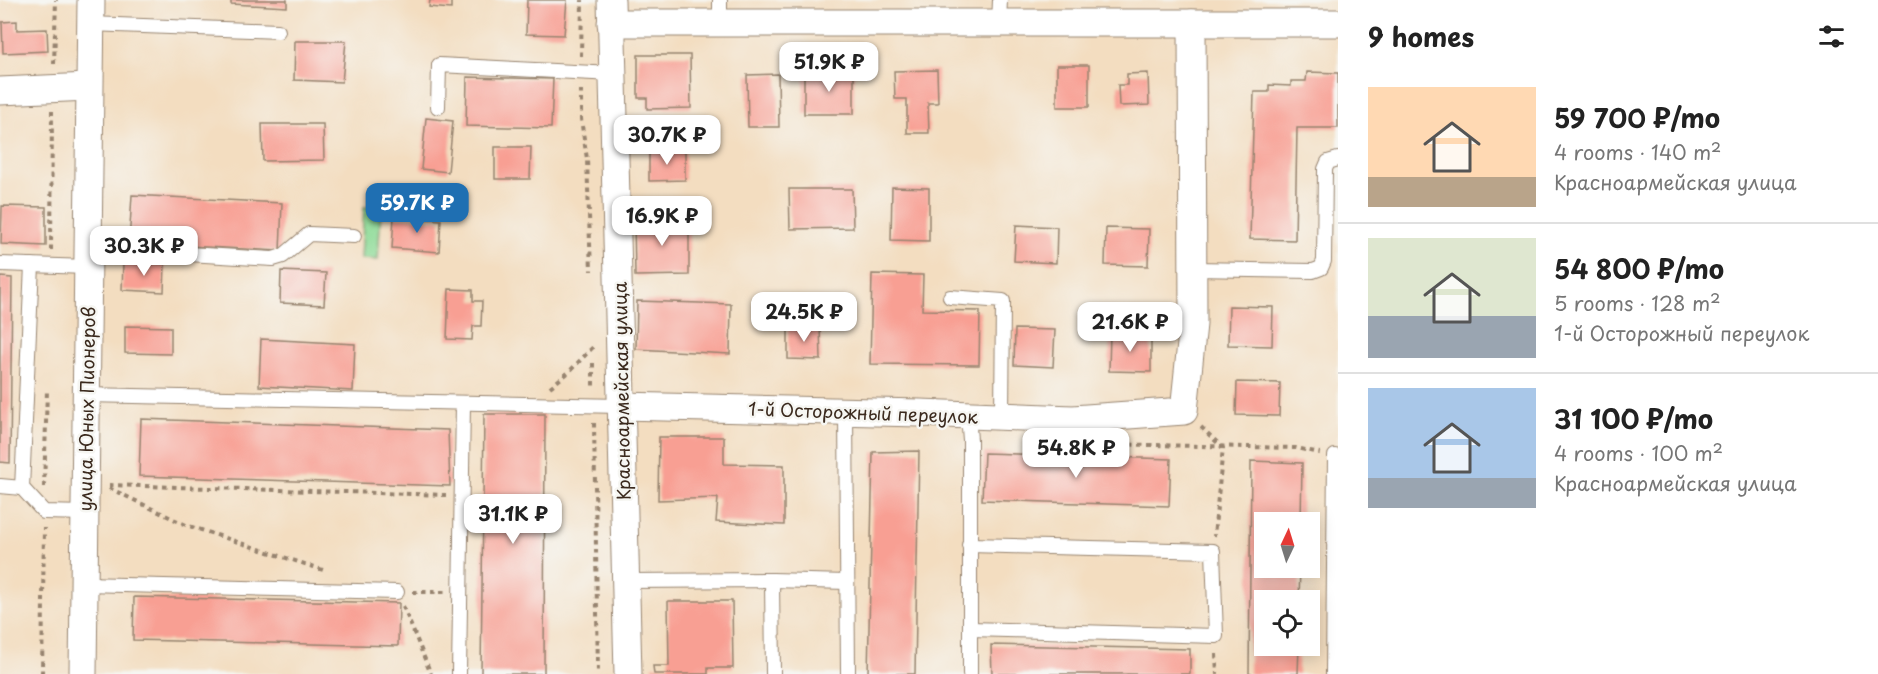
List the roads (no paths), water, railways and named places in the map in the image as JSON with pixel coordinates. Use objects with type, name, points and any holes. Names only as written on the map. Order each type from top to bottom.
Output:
[{"type":"street","points":[[611,11],[1149,11],[1192,23],[1338,23]]},
{"type":"street","name":"Красноармейская улица","points":[[611,11],[628,674]]},
{"type":"street","name":"улица Юных Пионеров","points":[[83,674],[90,12]]},
{"type":"street","name":"1-й Осторожный переулок","points":[[621,406],[1073,419],[1184,411],[1193,324],[1192,23]]},
{"type":"street","points":[[0,91],[90,87]]},
{"type":"lane","points":[[90,12],[278,30]]},
{"type":"lane","points":[[438,107],[439,65],[613,74]]},
{"type":"lane","points":[[1194,269],[1312,271],[1321,268],[1324,261],[1325,169],[1328,162],[1338,159]]},
{"type":"lane","points":[[0,264],[50,265],[88,257],[273,259],[283,256],[309,234],[354,236]]},
{"type":"lane","points":[[22,488],[32,265]]},
{"type":"lane","points":[[950,297],[1003,301],[1002,416]]},
{"type":"lane","points":[[86,395],[621,406]]},
{"type":"lane","points":[[459,674],[463,403]]},
{"type":"lane","points":[[846,411],[848,674]]},
{"type":"lane","points":[[968,415],[970,440],[970,674]]},
{"type":"lane","points":[[1333,674],[1335,456]]},
{"type":"lane","points":[[0,486],[22,488],[44,512],[85,513]]},
{"type":"lane","points":[[969,545],[1213,551],[1216,636],[970,629]]},
{"type":"lane","points":[[772,580],[773,674]]},
{"type":"lane","points":[[626,581],[847,582]]},
{"type":"lane","points":[[84,584],[397,592]]}]
